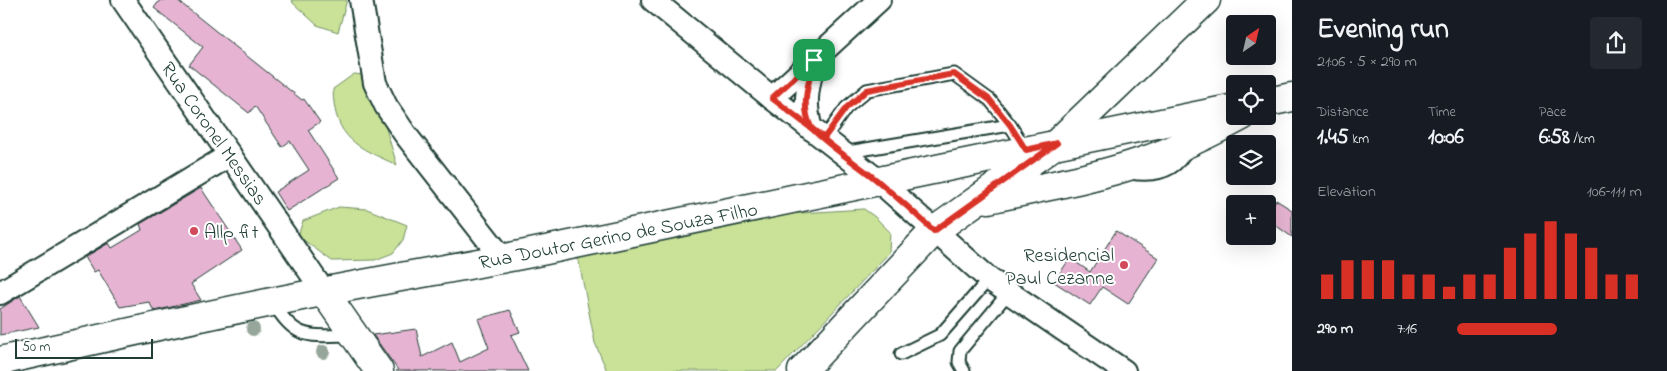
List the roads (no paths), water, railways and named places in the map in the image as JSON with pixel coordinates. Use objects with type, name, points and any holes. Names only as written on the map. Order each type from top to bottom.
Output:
[{"type":"main road","points":[[802,371],[934,231],[1057,143],[1206,0]]},
{"type":"main road","name":"Rua Doutor Gerino de Souza Filho","points":[[0,361],[274,302],[503,259],[880,182],[1057,143],[1226,110]]},
{"type":"main road","points":[[976,202],[1120,168],[1190,143],[1226,124]]},
{"type":"main road","points":[[324,292],[379,371]]},
{"type":"street","name":"Rua Coronel Messias","points":[[123,0],[324,292]]},
{"type":"street","points":[[361,0],[375,83],[386,106],[405,134],[503,259]]},
{"type":"street","points":[[653,0],[772,98],[880,182],[989,279],[1124,371]]},
{"type":"street","points":[[772,98],[879,0]]},
{"type":"street","points":[[814,60],[806,90],[806,110],[817,134]]},
{"type":"street","points":[[0,293],[230,155]]},
{"type":"lane","points":[[817,134],[867,90],[954,74],[990,100],[1010,125],[1026,150]]},
{"type":"lane","points":[[842,153],[1010,125]]},
{"type":"lane","points":[[901,354],[940,335],[989,279]]},
{"type":"lane","points":[[964,371],[959,362],[960,351],[1009,292]]},
{"type":"lane","points":[[274,302],[283,319],[297,333],[319,336],[354,335]]},
{"type":"place","name":"Allp fit","points":[[194,231]]},
{"type":"place","name":"Residencial Paul Cezanne","points":[[1124,265]]}]
